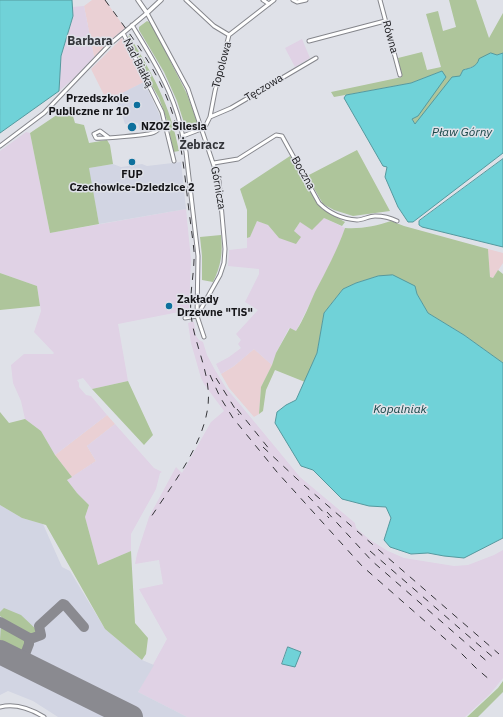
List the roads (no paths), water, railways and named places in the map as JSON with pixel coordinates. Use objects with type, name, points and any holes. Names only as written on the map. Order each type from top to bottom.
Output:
[{"type":"street","name":"Górnicza","points":[[138,0],[148,13],[188,88],[219,181],[225,249],[224,263],[220,275],[197,316]]},
{"type":"street","points":[[123,33],[162,0]]},
{"type":"street","points":[[263,0],[269,4]]},
{"type":"street","name":"Topolowa","points":[[201,129],[206,125],[210,117],[229,35],[274,0]]},
{"type":"street","points":[[292,0],[297,2],[306,0]]},
{"type":"street","name":"Równa","points":[[380,0],[400,75]]},
{"type":"street","points":[[189,1],[214,26],[229,35]]},
{"type":"street","points":[[309,40],[385,21]]},
{"type":"street","points":[[132,25],[167,88],[177,112],[183,136],[198,256],[197,316],[204,337]]},
{"type":"street","name":"Nad Białką","points":[[0,146],[45,112],[110,44],[123,33],[162,112],[174,162]]},
{"type":"street","name":"Tęczowa","points":[[210,117],[231,108],[316,58]]},
{"type":"street","points":[[108,137],[153,133],[165,124]]},
{"type":"street","points":[[183,136],[201,129]]},
{"type":"street","name":"Boczna","points":[[214,163],[238,159],[276,135],[279,135],[282,137],[319,203],[327,210],[338,216],[350,219],[358,220],[376,216],[391,218],[397,221]]},
{"type":"street","points":[[185,318],[197,316]]},
{"type":"street","points":[[0,707],[15,706],[26,708],[44,717]]},
{"type":"water","points":[[0,0],[72,0],[73,16],[61,56],[59,91],[0,133]]},
{"type":"water","name":"Pław Górny","points":[[491,53],[497,55],[503,53],[503,153],[413,222],[408,222],[398,207],[385,177],[387,167],[383,166],[344,98],[346,95],[411,83],[442,71],[446,77],[418,116],[412,119],[415,124],[452,77],[460,76],[463,70],[473,67],[477,64],[479,59]]},
{"type":"water","points":[[503,159],[503,247],[419,225],[419,221]]},
{"type":"water","name":"Kopalniak","points":[[393,275],[415,286],[417,294],[428,313],[464,335],[503,363],[503,538],[464,558],[428,553],[411,554],[390,547],[384,540],[391,518],[386,507],[369,506],[342,499],[313,470],[301,466],[275,423],[277,412],[296,400],[317,353],[324,313],[343,289],[378,276]]},
{"type":"water","points":[[288,647],[301,652],[295,667],[282,664]]},
{"type":"railway","points":[[105,0],[137,44],[158,79],[169,103],[177,129],[184,168],[194,251],[191,314],[208,387],[207,412],[198,440],[175,482],[149,520]]},
{"type":"railway","points":[[210,375],[220,397],[233,418],[277,472],[362,566],[490,680]]},
{"type":"railway","points":[[216,378],[239,415]]},
{"type":"railway","points":[[237,409],[270,450]]},
{"type":"railway","points":[[263,447],[297,479],[499,654]]},
{"type":"railway","points":[[308,496],[329,518]]},
{"type":"railway","points":[[327,512],[372,561],[490,664]]},
{"type":"railway","points":[[370,551],[495,659]]},
{"type":"place","name":"Przedszkole Publiczne nr 10","points":[[137,105]]},
{"type":"place","name":"NZOZ Silesia","points":[[132,127]]},
{"type":"place","name":"FUP Czechowice-Dziedzice 2","points":[[132,162]]},
{"type":"place","name":"Zakłady Drzewne \"TiS\"","points":[[169,306]]},
{"type":"district","name":"Barbara","points":[[90,42]]},
{"type":"district","name":"Żebracz","points":[[202,146]]}]
